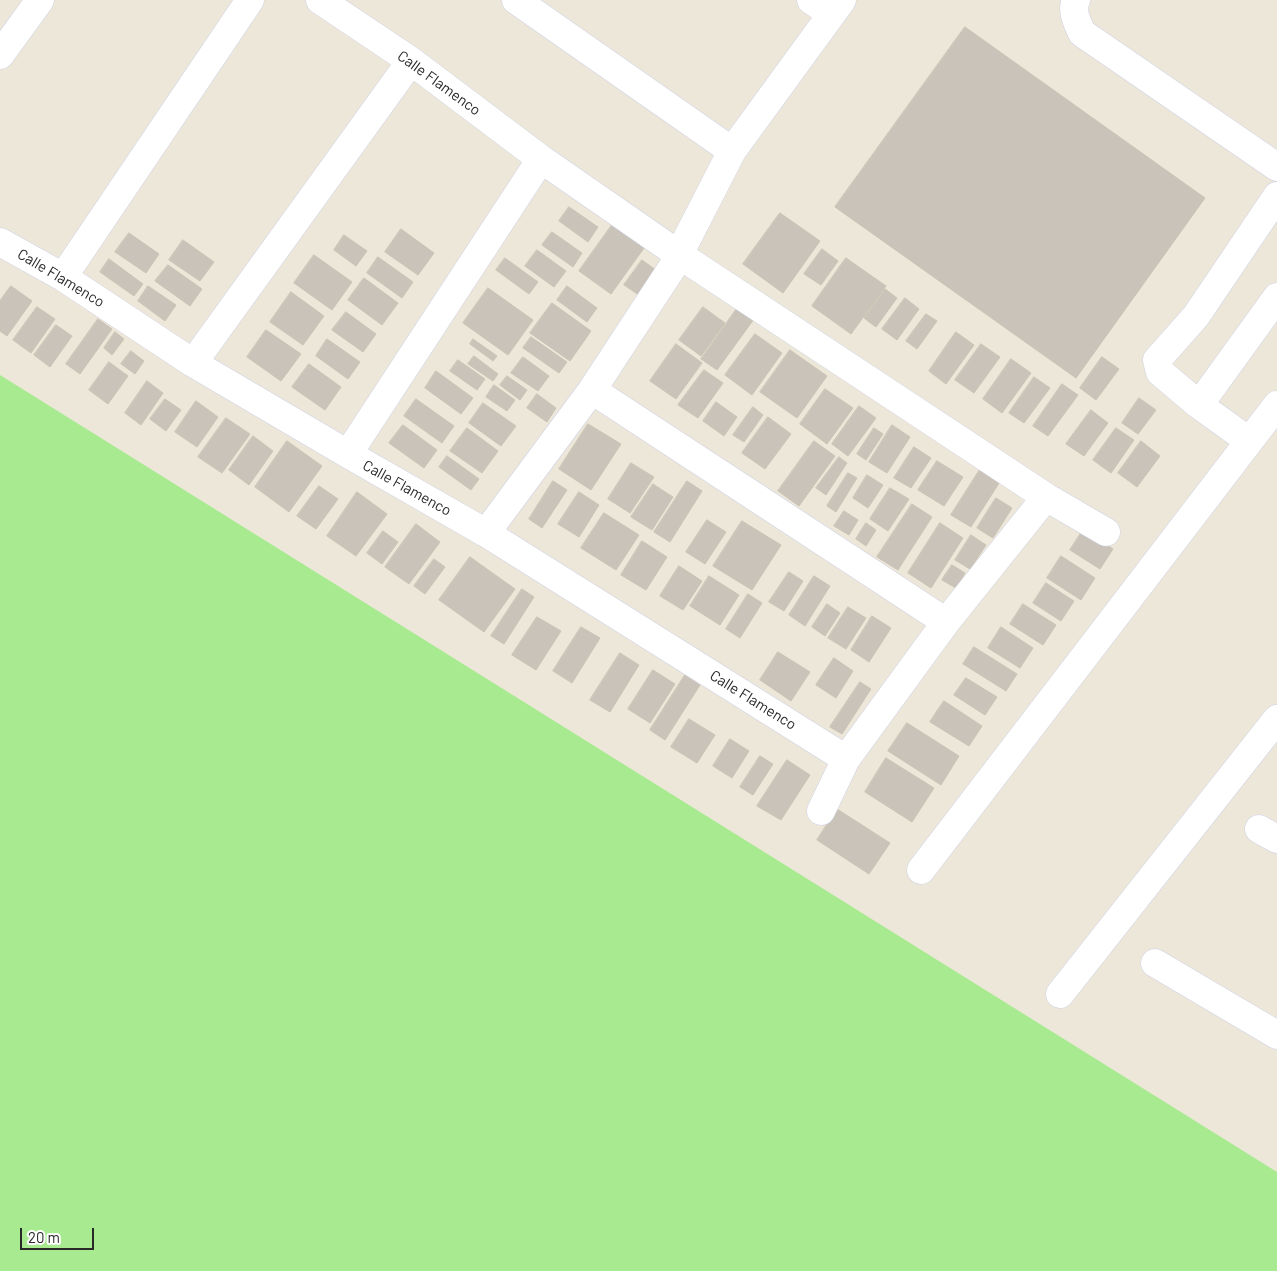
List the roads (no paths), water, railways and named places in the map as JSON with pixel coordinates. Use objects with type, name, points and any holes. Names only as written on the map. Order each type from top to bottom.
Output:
[{"type":"street","points":[[0,55],[40,0]]},
{"type":"street","points":[[63,277],[250,0]]},
{"type":"street","name":"Calle Flamenco","points":[[320,0],[411,61],[541,159],[679,254],[1046,497],[1106,532]]},
{"type":"street","points":[[516,0],[732,151]]},
{"type":"street","points":[[1076,0],[1074,3],[1075,18],[1082,33],[1277,167]]},
{"type":"street","points":[[486,533],[592,390],[679,254],[732,151],[828,5]]},
{"type":"street","points":[[193,363],[411,61]]},
{"type":"street","points":[[348,454],[541,159]]},
{"type":"street","points":[[1249,441],[1199,405],[1160,372],[1158,360],[1196,316],[1277,196]]},
{"type":"street","name":"Calle Flamenco","points":[[0,242],[63,277],[193,363],[486,533],[846,759]]},
{"type":"street","points":[[1199,405],[1277,297]]},
{"type":"street","points":[[592,390],[946,622]]},
{"type":"street","points":[[921,870],[1277,405]]},
{"type":"street","points":[[821,811],[846,759],[946,622],[1046,497]]},
{"type":"street","points":[[1060,994],[1277,719]]},
{"type":"street","points":[[1155,963],[1277,1036]]}]
